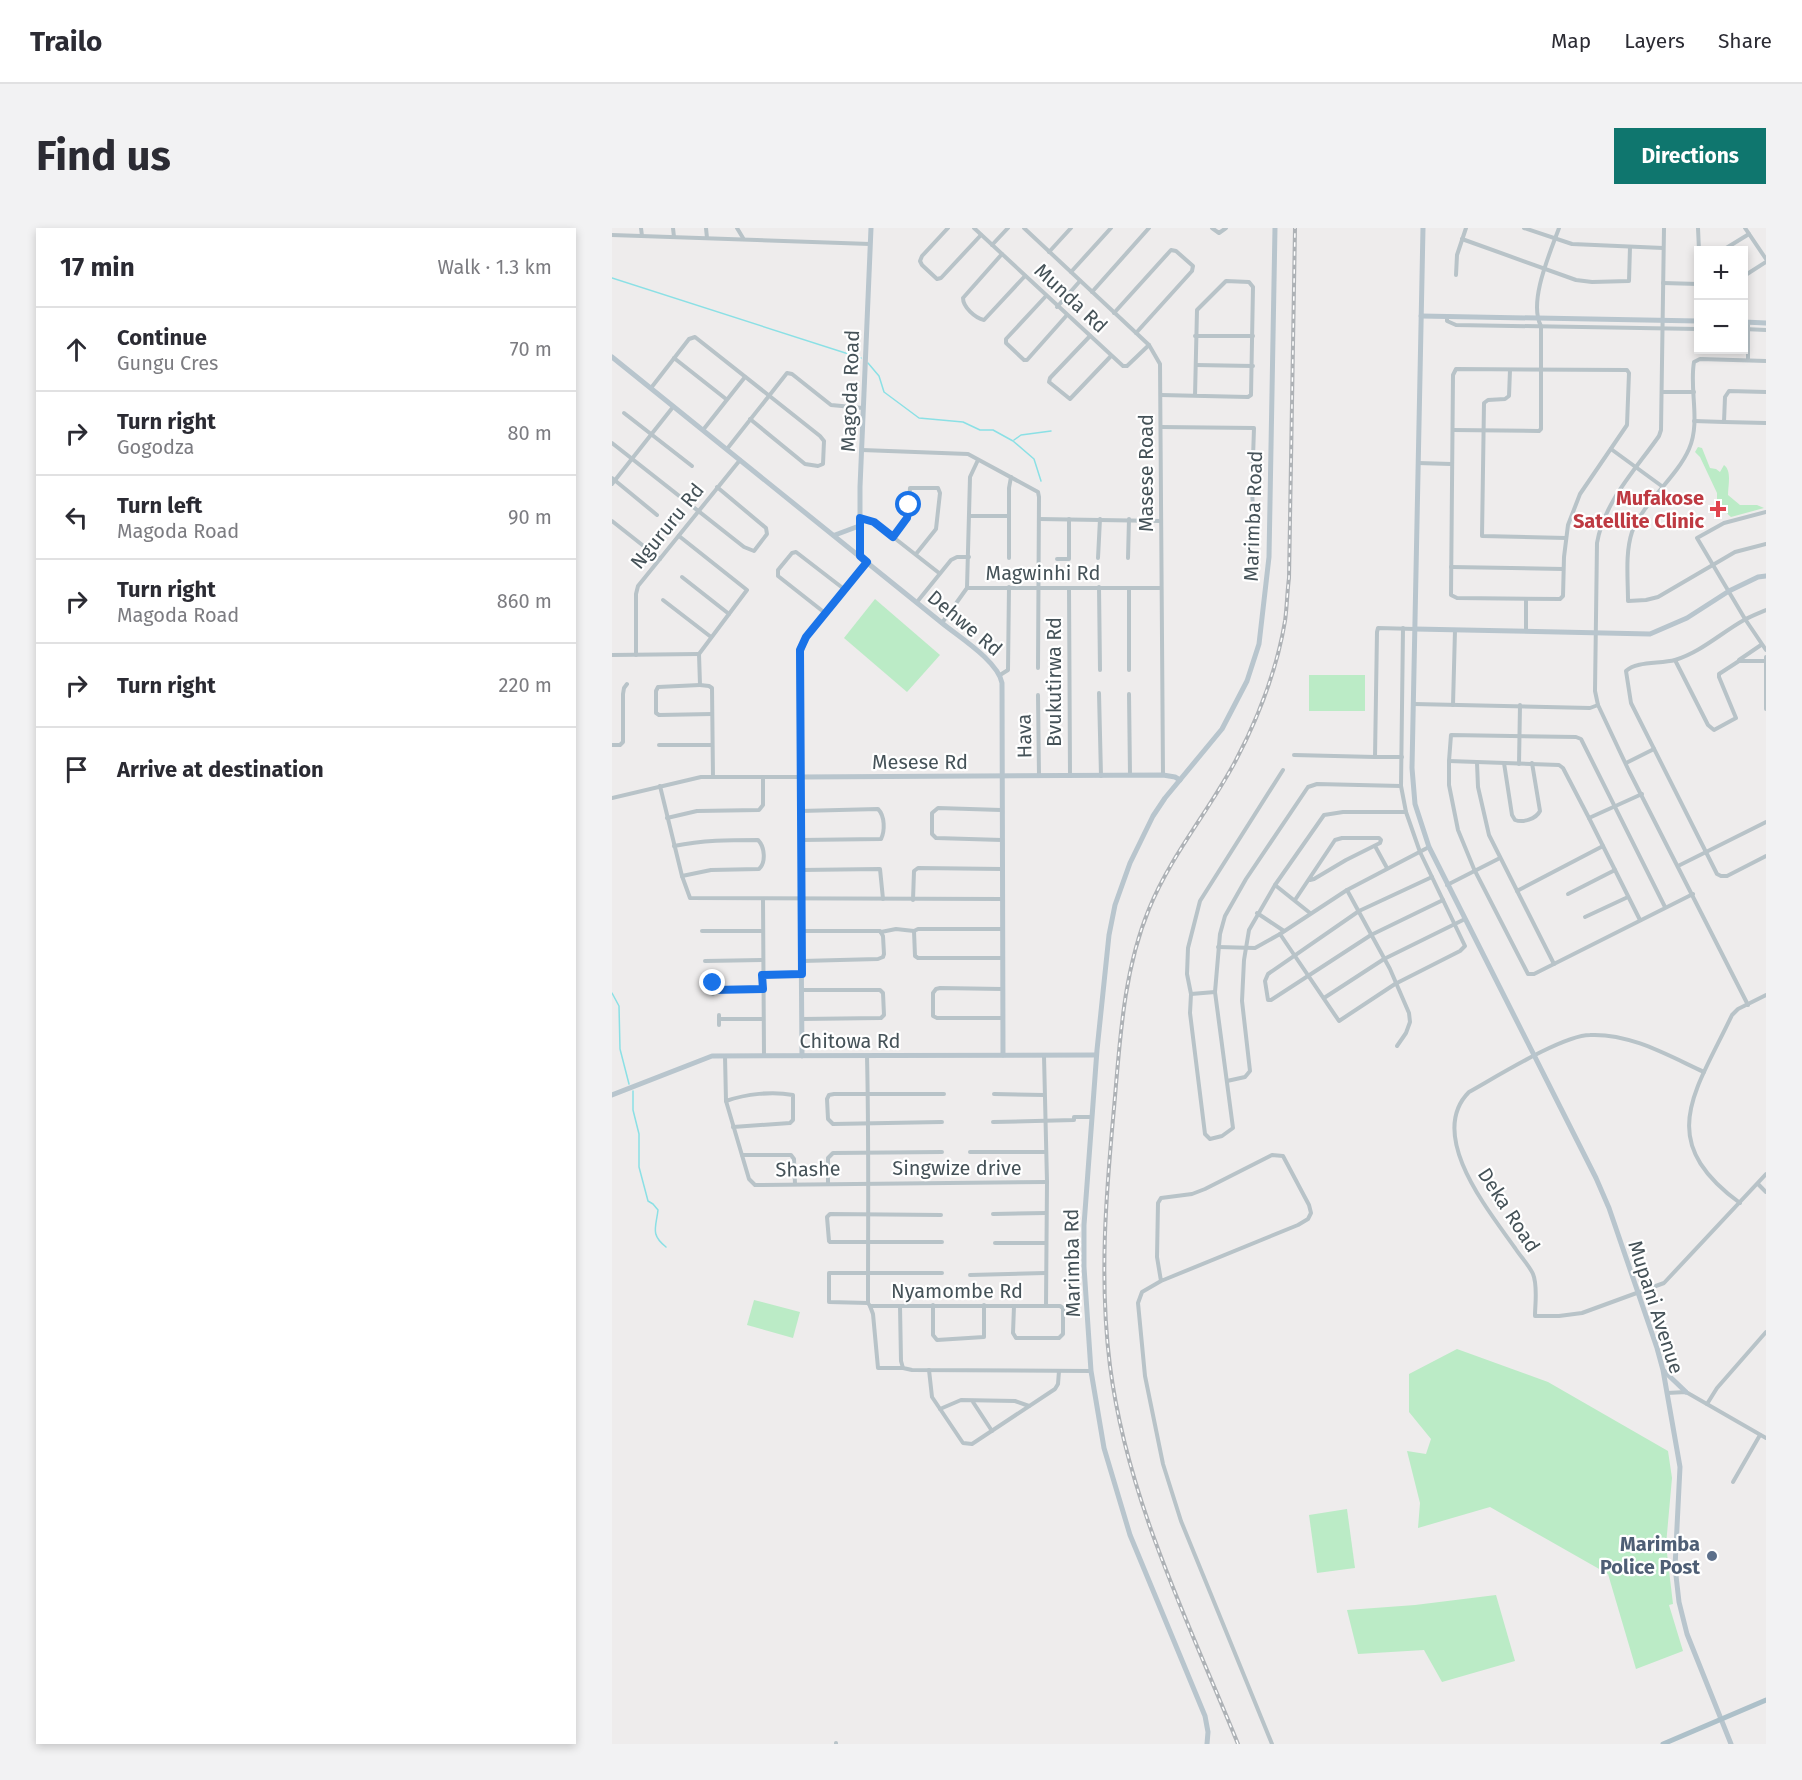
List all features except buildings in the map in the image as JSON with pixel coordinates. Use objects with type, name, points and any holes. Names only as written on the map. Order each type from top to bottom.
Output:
[{"type":"main road","points":[[1663,1744],[1766,1700]]},
{"type":"street","points":[[641,228],[642,236]]},
{"type":"street","points":[[674,228],[674,237]]},
{"type":"street","points":[[706,228],[707,238]]},
{"type":"street","points":[[737,228],[743,239]]},
{"type":"street","name":"Magoda Road","points":[[860,556],[859,526],[871,228]]},
{"type":"street","points":[[948,228],[921,258],[922,265],[937,279],[941,278],[981,235]]},
{"type":"street","name":"Munda Rd","points":[[974,228],[1057,307],[1125,367],[1149,345]]},
{"type":"street","points":[[992,245],[1008,228]]},
{"type":"street","points":[[1049,252],[1071,228]]},
{"type":"street","points":[[1071,272],[1111,228]]},
{"type":"street","points":[[1092,292],[1149,228]]},
{"type":"street","points":[[1212,228],[1219,233],[1226,228]]},
{"type":"street","name":"Marimba Road","points":[[1180,780],[1222,729],[1247,681],[1259,644],[1269,554],[1275,228]]},
{"type":"street","name":"Mupani Avenue","points":[[1423,228],[1413,788],[1420,823],[1447,885],[1600,1188],[1638,1294],[1663,1370],[1680,1467],[1675,1568],[1679,1602],[1685,1627],[1731,1744]]},
{"type":"street","points":[[1456,275],[1457,255],[1466,228]]},
{"type":"street","points":[[1524,228],[1572,244],[1663,248]]},
{"type":"street","points":[[1453,430],[1540,430],[1541,326],[1538,319],[1538,289],[1559,228]]},
{"type":"street","points":[[1664,228],[1660,433],[1609,507],[1599,532],[1595,691],[1598,705],[1626,763],[1748,1005]]},
{"type":"street","points":[[1698,228],[1699,246]]},
{"type":"street","points":[[1745,228],[1766,261],[1748,273]]},
{"type":"street","name":"Masese Road","points":[[1027,229],[1149,345],[1160,364],[1163,775]]},
{"type":"street","points":[[1730,246],[1749,234]]},
{"type":"street","points":[[612,236],[870,244]]},
{"type":"street","points":[[1462,238],[1576,280],[1626,282],[1630,278],[1630,247]]},
{"type":"street","points":[[1114,313],[1171,250],[1176,251],[1193,266],[1192,271],[1136,333]]},
{"type":"street","points":[[1002,254],[963,298],[963,303],[969,310],[984,320],[1025,276]]},
{"type":"street","points":[[1161,395],[1195,396],[1250,397],[1253,366],[1252,285],[1247,281],[1228,280],[1197,310],[1195,396]]},
{"type":"street","points":[[1057,307],[1080,281]]},
{"type":"street","points":[[1663,283],[1694,284]]},
{"type":"street","points":[[1046,296],[1006,339],[1006,344],[1024,360],[1027,360],[1067,315]]},
{"type":"street","points":[[1447,315],[1447,321],[1452,325],[1694,329]]},
{"type":"street","points":[[1421,316],[1694,321]]},
{"type":"street","points":[[1748,322],[1766,323]]},
{"type":"street","points":[[1748,329],[1766,330]]},
{"type":"street","points":[[1090,336],[1050,378],[1049,382],[1070,399],[1111,356]]},
{"type":"street","points":[[1196,336],[1253,336]]},
{"type":"street","points":[[651,388],[689,339],[695,337],[822,438],[825,447],[823,464],[808,466],[750,419]]},
{"type":"street","points":[[1748,354],[1748,360]]},
{"type":"street","name":"Dehwe Rd","points":[[612,357],[942,622],[993,665],[1000,675],[1002,683],[1003,1055]]},
{"type":"street","points":[[674,358],[726,399]]},
{"type":"street","points":[[1766,361],[1696,361],[1694,364],[1694,421],[1689,449],[1642,514],[1632,532],[1628,552],[1628,601],[1658,597],[1735,552],[1766,544]]},
{"type":"street","points":[[1196,365],[1253,366]]},
{"type":"street","points":[[1541,369],[1628,371],[1628,423],[1580,494],[1568,525],[1563,569],[1563,596],[1562,598],[1526,600],[1454,597],[1450,593],[1453,375],[1455,370],[1541,369]]},
{"type":"street","points":[[1510,370],[1509,396],[1505,399],[1488,400],[1484,403],[1482,536],[1566,538]]},
{"type":"street","points":[[727,449],[784,376],[789,374],[831,405],[863,408]]},
{"type":"street","points":[[703,430],[745,377]]},
{"type":"street","points":[[1724,422],[1726,393],[1729,391],[1766,392]]},
{"type":"street","points":[[1661,392],[1694,392]]},
{"type":"street","points":[[657,515],[613,481],[674,406]]},
{"type":"street","points":[[624,413],[692,466]]},
{"type":"street","points":[[1694,421],[1766,423]]},
{"type":"street","points":[[1161,427],[1254,428],[1252,488],[1254,532],[1251,545]]},
{"type":"street","points":[[612,443],[747,549],[754,551],[767,534],[766,528],[717,487]]},
{"type":"street","points":[[1611,449],[1663,487]]},
{"type":"street","points":[[862,450],[973,456],[1038,492],[1038,668]]},
{"type":"street","name":"Ngururu Rd","points":[[636,655],[637,590],[740,460]]},
{"type":"street","points":[[968,588],[970,477],[978,460]]},
{"type":"street","points":[[1418,463],[1451,464]]},
{"type":"street","points":[[1008,558],[1008,488],[1011,477]]},
{"type":"street","points":[[893,537],[908,516],[910,488],[934,487],[938,489],[940,493],[937,528],[915,555]]},
{"type":"street","points":[[1766,512],[1724,523],[1697,538],[1745,620],[1766,650]]},
{"type":"street","points":[[969,516],[1008,516]]},
{"type":"street","points":[[860,518],[874,522],[939,573]]},
{"type":"street","points":[[1039,519],[1161,521]]},
{"type":"street","points":[[1057,559],[1069,559],[1070,519]]},
{"type":"street","points":[[1098,558],[1100,519]]},
{"type":"street","points":[[1128,558],[1129,519]]},
{"type":"street","points":[[612,521],[660,559]]},
{"type":"street","points":[[835,535],[859,526]]},
{"type":"street","points":[[679,536],[746,588],[746,592],[699,654],[700,685]]},
{"type":"street","points":[[825,613],[778,576],[778,570],[792,553],[796,552],[844,589]]},
{"type":"street","points":[[917,602],[953,558],[969,557]]},
{"type":"street","points":[[802,1056],[800,650],[806,637],[867,562]]},
{"type":"street","points":[[1451,567],[1563,569]]},
{"type":"street","points":[[1375,757],[1378,628],[1650,634],[1688,618],[1729,591],[1753,579],[1766,576]]},
{"type":"street","points":[[682,577],[729,614]]},
{"type":"street","points":[[1000,675],[1008,670],[1009,587]]},
{"type":"street","points":[[1099,587],[1100,670]]},
{"type":"street","name":"Magwinhi Rd","points":[[942,622],[968,588],[1161,588]]},
{"type":"street","name":"Bvukutirwa Rd","points":[[1069,588],[1070,776]]},
{"type":"street","points":[[1129,588],[1129,670]]},
{"type":"street","points":[[663,600],[711,637]]},
{"type":"street","points":[[1526,600],[1526,631]]},
{"type":"street","points":[[1766,610],[1745,620],[1698,650],[1675,660],[1632,666],[1626,671],[1631,702],[1706,853],[1721,876],[1727,876],[1766,856]]},
{"type":"street","points":[[1257,913],[1282,933],[1294,955],[1337,1020],[1340,1021],[1395,984],[1466,945],[1420,852],[1406,812],[1401,786],[1403,628]]},
{"type":"street","points":[[1453,705],[1455,630]]},
{"type":"street","points":[[1675,660],[1707,724],[1714,730],[1736,718],[1719,675],[1761,645]]},
{"type":"street","points":[[612,655],[699,654]]},
{"type":"street","points":[[1739,661],[1766,659],[1766,709]]},
{"type":"street","points":[[612,745],[619,745],[623,742],[623,694],[627,684]]},
{"type":"street","points":[[712,714],[659,715],[656,713],[658,686],[700,685],[712,688],[713,777]]},
{"type":"street","points":[[1099,693],[1101,776]]},
{"type":"street","points":[[1129,694],[1130,776]]},
{"type":"street","name":"Hava","points":[[1038,695],[1040,776]]},
{"type":"street","points":[[1414,704],[1590,708],[1598,705]]},
{"type":"street","points":[[1519,764],[1520,705]]},
{"type":"street","points":[[1665,908],[1581,739],[1576,737],[1452,734],[1449,761],[1450,793],[1462,842],[1527,973],[1534,974],[1693,894]]},
{"type":"street","points":[[659,745],[712,746]]},
{"type":"street","points":[[1626,763],[1654,749]]},
{"type":"street","points":[[1294,755],[1402,758]]},
{"type":"street","points":[[1449,761],[1556,764],[1563,768],[1640,920]]},
{"type":"street","points":[[1477,763],[1478,787],[1489,836],[1554,964]]},
{"type":"street","points":[[1504,764],[1512,815],[1515,820],[1522,822],[1539,813],[1532,763]]},
{"type":"street","points":[[1283,770],[1200,901],[1188,948],[1190,1013],[1205,1134],[1210,1139],[1222,1136],[1233,1129],[1215,992],[1218,947],[1222,924],[1228,910],[1306,789],[1317,784],[1401,786]]},
{"type":"street","name":"Mesese Rd","points":[[612,798],[688,779],[713,777],[1163,775],[1180,780]]},
{"type":"street","points":[[667,818],[698,811],[759,810],[763,805],[763,777]]},
{"type":"street","name":"Marimba Rd","points":[[1180,780],[1161,803],[1130,863],[1115,905],[1109,935],[1091,1117],[1084,1225],[1084,1267],[1091,1371],[1097,1417],[1114,1488],[1130,1535],[1205,1716],[1208,1732],[1207,1744]]},
{"type":"street","points":[[660,786],[682,876],[688,897],[691,899],[1002,899]]},
{"type":"street","points":[[1590,818],[1642,794]]},
{"type":"street","points":[[1001,810],[938,808],[932,813],[932,834],[934,838],[1002,840]]},
{"type":"street","points":[[800,811],[878,809],[882,815],[883,833],[881,839],[801,840]]},
{"type":"street","points":[[1227,1081],[1245,1077],[1250,1071],[1242,1001],[1245,949],[1250,926],[1275,885],[1324,815],[1342,812],[1406,812]]},
{"type":"street","points":[[1678,866],[1766,822]]},
{"type":"street","points":[[1295,900],[1335,840],[1379,838],[1380,843],[1310,880]]},
{"type":"street","points":[[674,846],[700,841],[728,840],[758,840],[763,846],[764,863],[759,869],[711,870],[682,876]]},
{"type":"street","points":[[1375,846],[1387,868]]},
{"type":"street","points":[[1517,891],[1603,846]]},
{"type":"street","points":[[1218,947],[1255,948],[1347,890],[1429,847]]},
{"type":"street","points":[[1447,885],[1474,869],[1500,858]]},
{"type":"street","points":[[801,870],[879,869],[883,899]]},
{"type":"street","points":[[913,900],[916,869],[1002,869]]},
{"type":"street","points":[[1568,894],[1615,870]]},
{"type":"street","points":[[1432,877],[1359,911],[1294,955],[1267,976],[1265,981],[1268,1001],[1309,977],[1371,935],[1443,900]]},
{"type":"street","points":[[1275,885],[1310,913]]},
{"type":"street","points":[[1347,890],[1384,959],[1409,1013],[1410,1022],[1397,1046]]},
{"type":"street","points":[[1586,917],[1628,897]]},
{"type":"street","points":[[763,899],[764,1056]]},
{"type":"street","points":[[1324,998],[1384,959],[1465,919]]},
{"type":"street","points":[[801,931],[1002,929]]},
{"type":"street","points":[[702,931],[762,931]]},
{"type":"street","points":[[914,931],[915,956],[918,958],[1002,958]]},
{"type":"street","points":[[802,961],[881,958],[884,954],[881,932]]},
{"type":"street","points":[[705,961],[762,960]]},
{"type":"street","points":[[762,975],[802,974]]},
{"type":"street","points":[[713,983],[713,992],[763,989]]},
{"type":"street","points":[[1002,989],[936,989],[933,993],[933,1016],[937,1018],[1002,1018]]},
{"type":"street","points":[[802,990],[880,990],[884,993],[884,1015],[881,1018],[802,1019]]},
{"type":"street","points":[[1191,994],[1215,992]]},
{"type":"street","points":[[1740,1203],[1720,1189],[1693,1152],[1688,1121],[1690,1107],[1704,1072],[1732,1015],[1738,1009],[1766,995]]},
{"type":"street","points":[[719,1025],[719,1017],[763,1019]]},
{"type":"street","points":[[1535,1056],[1579,1036],[1615,1036],[1636,1042],[1704,1072]]},
{"type":"street","name":"Chitowa Rd","points":[[612,1095],[705,1058],[725,1056],[1096,1055]]},
{"type":"street","points":[[725,1056],[726,1101],[742,1155],[791,1155],[794,1159],[795,1184]]},
{"type":"street","name":"Nyamombe Rd","points":[[867,1056],[869,1304],[1046,1306],[1047,1182],[1044,1056]]},
{"type":"street","name":"Deka Road","points":[[1535,1056],[1469,1092],[1462,1100],[1454,1123],[1464,1166],[1486,1207],[1533,1275],[1535,1316],[1578,1314],[1638,1294]]},
{"type":"street","points":[[942,1122],[833,1124],[829,1122],[827,1116],[827,1099],[830,1095],[944,1094]]},
{"type":"street","points":[[994,1094],[1044,1095]]},
{"type":"street","points":[[726,1101],[744,1095],[793,1095],[794,1120],[790,1123],[734,1126]]},
{"type":"street","points":[[993,1122],[1045,1122],[1074,1120],[1074,1117],[1091,1117]]},
{"type":"street","points":[[828,1184],[830,1154],[942,1152]]},
{"type":"street","points":[[970,1152],[1046,1152]]},
{"type":"street","name":"Shashe","points":[[742,1155],[751,1182],[755,1185],[867,1183]]},
{"type":"street","points":[[1161,1281],[1157,1257],[1158,1203],[1161,1198],[1168,1195],[1192,1194],[1272,1155],[1283,1156],[1309,1205],[1311,1213],[1308,1219],[1161,1281],[1142,1292],[1138,1303],[1145,1376],[1163,1464],[1181,1521],[1272,1744]]},
{"type":"street","points":[[1638,1294],[1668,1280],[1766,1174]]},
{"type":"street","name":"Singwize drive","points":[[867,1183],[1047,1182]]},
{"type":"street","points":[[1758,1184],[1766,1192]]},
{"type":"street","points":[[993,1214],[1046,1213]]},
{"type":"street","points":[[941,1215],[830,1214],[827,1217],[830,1242],[942,1242]]},
{"type":"street","points":[[995,1243],[1046,1243]]},
{"type":"street","points":[[942,1273],[829,1274],[828,1300],[831,1303],[869,1304],[873,1314],[878,1368],[1091,1371]]},
{"type":"street","points":[[969,1275],[1045,1273]]},
{"type":"street","points":[[933,1305],[933,1335],[936,1340],[984,1337],[984,1305]]},
{"type":"street","points":[[900,1306],[903,1368]]},
{"type":"street","points":[[1014,1306],[1013,1333],[1016,1338],[1059,1338],[1063,1334],[1063,1308],[1046,1306]]},
{"type":"street","points":[[1707,1404],[1717,1388],[1766,1332]]},
{"type":"street","points":[[929,1370],[931,1394],[965,1444],[972,1444],[1057,1387],[1059,1371]]},
{"type":"street","points":[[1663,1370],[1686,1392],[1766,1438]]},
{"type":"street","points":[[1667,1393],[1686,1392]]},
{"type":"street","points":[[940,1409],[955,1401],[1016,1401],[1029,1406]]},
{"type":"street","points":[[973,1402],[992,1431]]},
{"type":"street","points":[[1733,1482],[1760,1435]]},
{"type":"green space","points":[[1698,447],[1702,448],[1710,468],[1720,472],[1724,465],[1726,468],[1729,474],[1728,495],[1740,505],[1757,505],[1764,508],[1731,517],[1717,499],[1717,493],[1700,457],[1695,452]]},
{"type":"green space","points":[[875,599],[940,655],[907,692],[844,638]]},
{"type":"green space","points":[[1309,675],[1365,675],[1365,711],[1309,711]]},
{"type":"green space","points":[[754,1300],[800,1312],[793,1338],[747,1325]]},
{"type":"green space","points":[[1457,1349],[1548,1382],[1668,1451],[1672,1478],[1666,1545],[1673,1604],[1669,1605],[1683,1651],[1636,1669],[1608,1574],[1490,1507],[1418,1528],[1420,1503],[1407,1451],[1426,1454],[1431,1439],[1409,1412],[1409,1374]]},
{"type":"green space","points":[[1347,1509],[1355,1568],[1317,1573],[1309,1515]]},
{"type":"green space","points":[[1496,1595],[1515,1661],[1442,1682],[1424,1650],[1358,1654],[1347,1610],[1415,1605]]},
{"type":"waterway","points":[[612,278],[861,358]]},
{"type":"waterway","points":[[868,363],[879,376],[884,392],[919,418],[963,422],[980,430],[993,430],[1013,441],[1034,459],[1041,481]]},
{"type":"waterway","points":[[1014,440],[1021,435],[1051,431]]},
{"type":"waterway","points":[[612,993],[619,1006],[620,1049],[629,1084]]},
{"type":"waterway","points":[[633,1091],[633,1110],[639,1134],[639,1167],[648,1201],[658,1210],[656,1234],[666,1247]]},
{"type":"railway","points":[[1238,1744],[1162,1559],[1130,1464],[1118,1415],[1110,1366],[1105,1301],[1105,1237],[1108,1173],[1121,1032],[1128,982],[1140,933],[1168,870],[1225,779],[1252,727],[1266,693],[1282,639],[1289,578],[1295,228]]},
{"type":"place","name":"Mufakose Satellite Clinic","points":[[1718,509]]},
{"type":"place","name":"Marimba Police Post","points":[[1712,1556]]},
{"type":"route","points":[[713,983],[713,990],[763,989],[762,975],[802,974],[800,650],[806,637],[867,562],[860,556],[860,518],[874,522],[893,537],[907,518],[909,505]]}]
